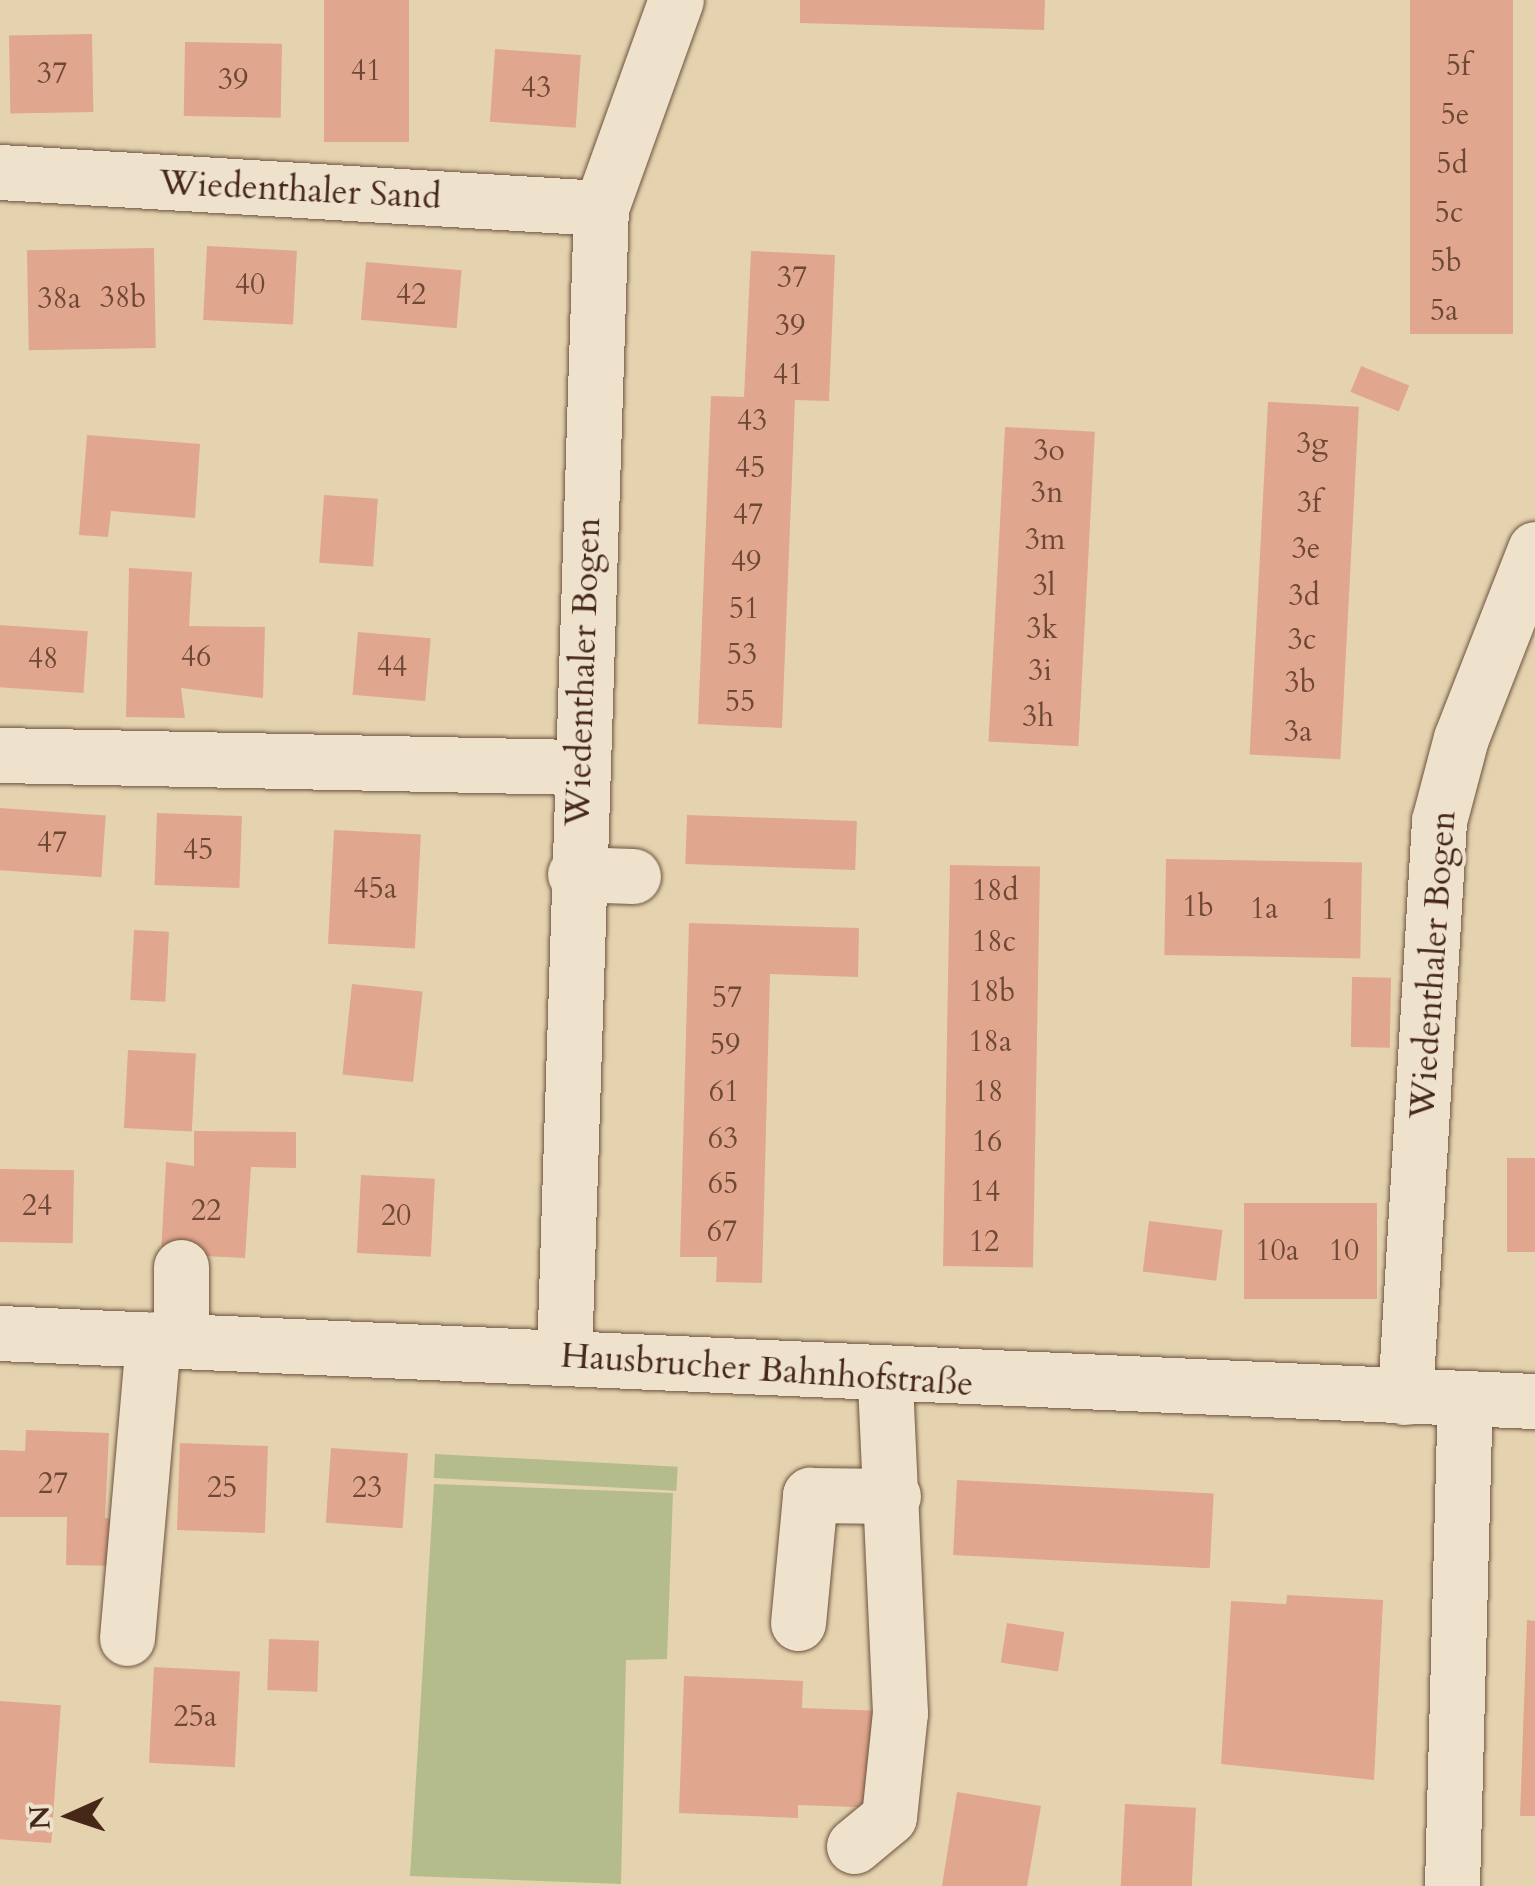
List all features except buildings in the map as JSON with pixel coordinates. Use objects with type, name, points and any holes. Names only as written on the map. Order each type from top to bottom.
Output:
[{"type":"street","name":"Wiedenthaler Bogen","points":[[564,1357],[578,767],[601,208],[676,0]]},
{"type":"street","name":"Wiedenthaler Sand","points":[[0,172],[601,208]]},
{"type":"street","name":"Wiedenthaler Bogen","points":[[1404,1397],[1440,821],[1460,738],[1535,548]]},
{"type":"street","points":[[0,755],[578,767]]},
{"type":"street","points":[[575,874],[633,876]]},
{"type":"street","points":[[127,1638],[167,1340],[181,1266]]},
{"type":"street","name":"Hausbrucher Bahnhofstraße","points":[[0,1333],[564,1357],[886,1379],[1535,1402]]},
{"type":"street","points":[[854,1846],[888,1817],[898,1730],[886,1379]]},
{"type":"street","points":[[1452,1886],[1465,1399]]},
{"type":"street","points":[[798,1623],[810,1495],[892,1496]]},
{"type":"green space","points":[[435,1454],[678,1467],[676,1491],[434,1478]]},
{"type":"green space","points":[[434,1484],[673,1493],[667,1659],[626,1660],[621,1884],[410,1876]]}]
